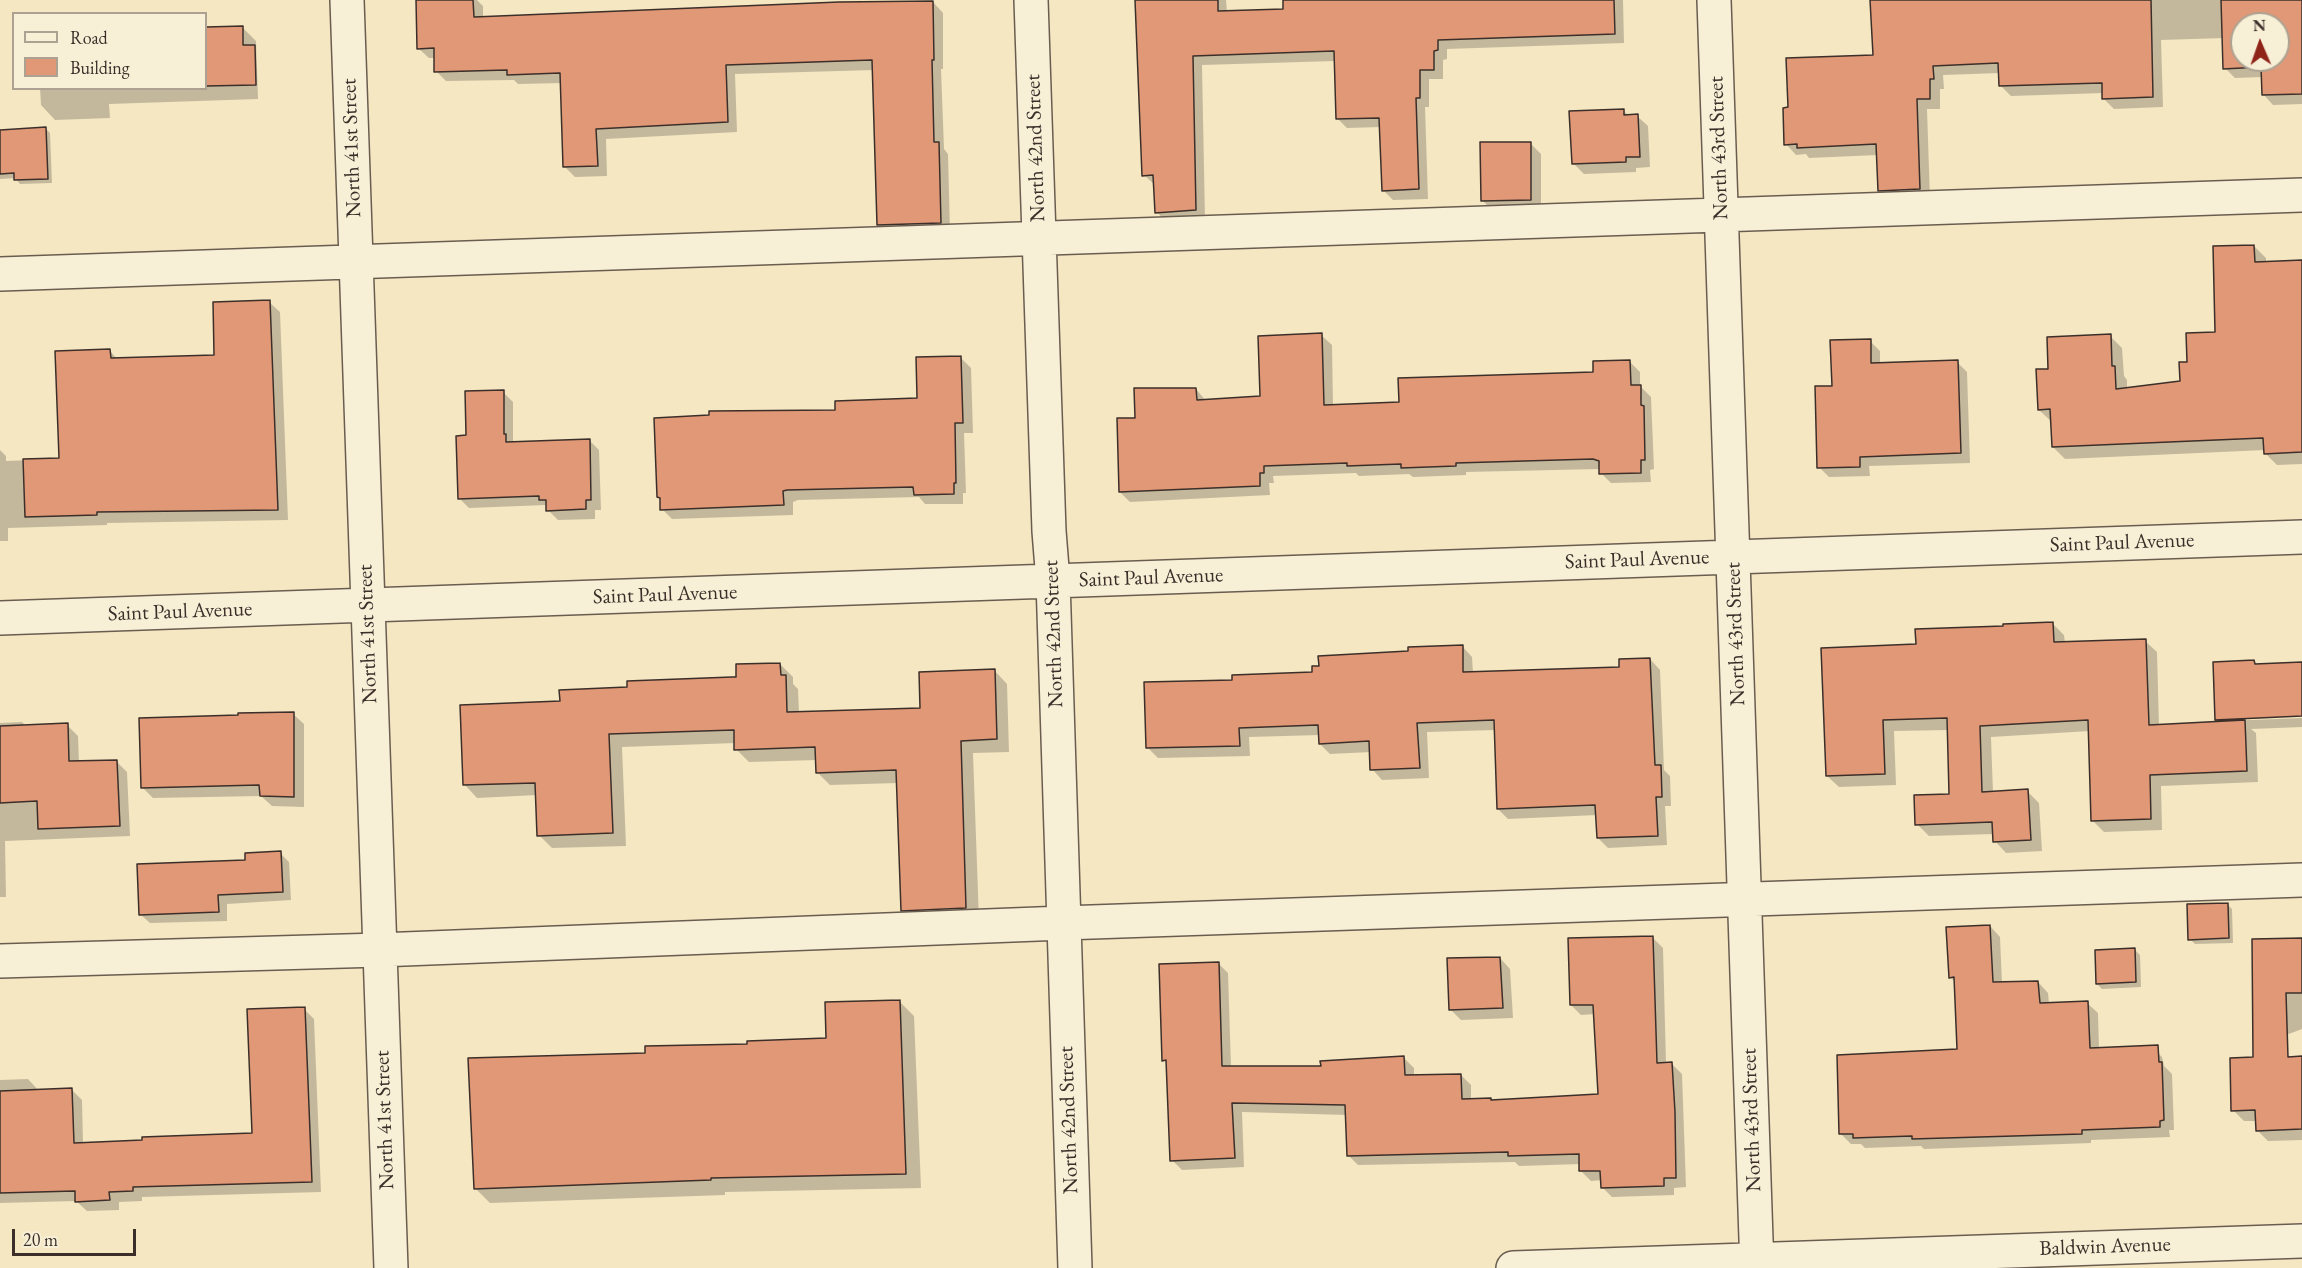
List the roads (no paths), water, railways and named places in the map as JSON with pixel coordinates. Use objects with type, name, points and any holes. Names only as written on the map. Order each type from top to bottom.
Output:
[{"type":"street","name":"North 41st Street","points":[[347,0],[391,1268]]},
{"type":"street","name":"North 42nd Street","points":[[1031,0],[1049,531],[1053,581],[1075,1268]]},
{"type":"street","name":"North 43rd Street","points":[[1714,0],[1757,1264]]},
{"type":"street","points":[[0,274],[2302,195]]},
{"type":"street","name":"Saint Paul Avenue","points":[[0,618],[2302,537]]},
{"type":"street","points":[[0,961],[380,950],[1063,923],[2302,880]]},
{"type":"street","name":"Baldwin Avenue","points":[[1513,1268],[1757,1264],[2302,1241]]}]
